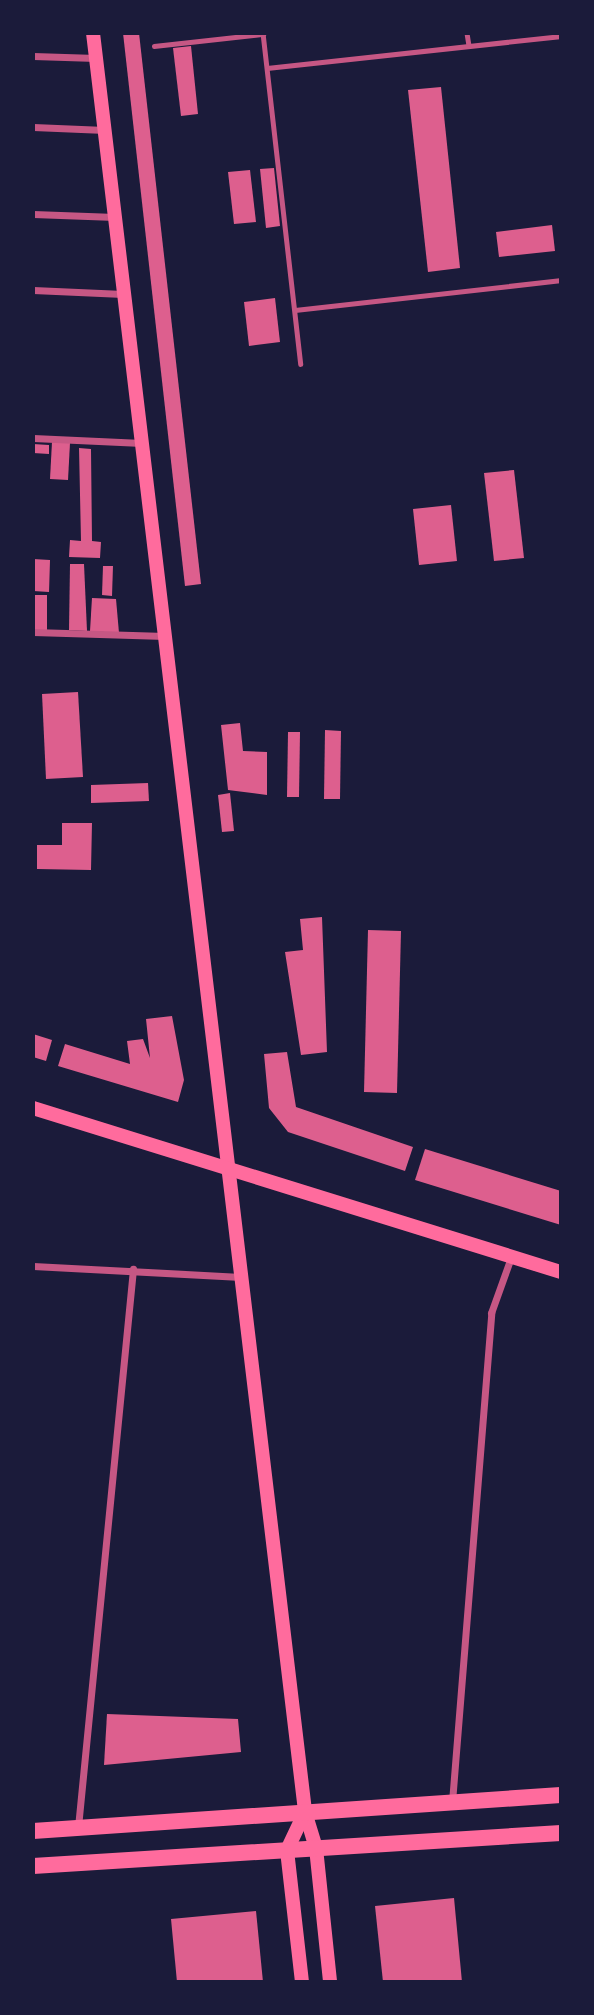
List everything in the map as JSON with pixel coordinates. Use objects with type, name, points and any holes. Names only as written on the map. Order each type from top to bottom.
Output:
[{"type":"main road","points":[[93,33],[304,1812],[316,1849],[330,1982]]},
{"type":"main road","points":[[33,1108],[561,1272]]},
{"type":"main road","points":[[33,1831],[561,1795]]},
{"type":"main road","points":[[302,1982],[287,1850],[304,1812]]},
{"type":"main road","points":[[33,1866],[561,1833]]},
{"type":"street","points":[[33,56],[96,58]]},
{"type":"street","points":[[33,127],[105,130]]},
{"type":"street","points":[[33,214],[115,217]]},
{"type":"street","points":[[33,290],[124,294]]},
{"type":"street","points":[[33,438],[142,443]]},
{"type":"street","points":[[33,632],[165,636]]},
{"type":"street","points":[[452,1802],[491,1313],[511,1257]]},
{"type":"street","points":[[33,1266],[133,1269],[241,1278]]},
{"type":"street","points":[[78,1828],[133,1269]]},
{"type":"lane","points":[[467,33],[469,46]]},
{"type":"lane","points":[[154,46],[263,34],[302,364]]},
{"type":"lane","points":[[267,68],[561,36]]},
{"type":"lane","points":[[295,310],[561,280]]},
{"type":"building","points":[[123,33],[139,33],[201,584],[185,586]]},
{"type":"building","points":[[191,46],[198,114],[181,116],[173,48]]},
{"type":"building","points":[[441,87],[460,268],[428,272],[408,90]]},
{"type":"building","points":[[274,168],[280,226],[266,228],[260,169]]},
{"type":"building","points":[[250,170],[256,222],[234,224],[228,172]]},
{"type":"building","points":[[552,225],[555,251],[499,257],[496,232]]},
{"type":"building","points":[[275,298],[280,342],[249,346],[244,302]]},
{"type":"building","points":[[52,442],[70,443],[68,480],[50,479]]},
{"type":"building","points":[[33,444],[49,445],[49,454],[33,453]]},
{"type":"building","points":[[79,448],[91,449],[92,541],[101,542],[100,558],[69,557],[70,540],[81,541]]},
{"type":"building","points":[[514,470],[524,558],[494,561],[484,473]]},
{"type":"building","points":[[451,505],[457,561],[419,565],[413,509]]},
{"type":"building","points":[[33,559],[50,560],[49,592],[33,591]]},
{"type":"building","points":[[70,564],[84,564],[87,631],[69,630]]},
{"type":"building","points":[[103,566],[113,566],[112,596],[102,595]]},
{"type":"building","points":[[33,595],[47,595],[47,630],[33,630]]},
{"type":"building","points":[[92,598],[116,599],[119,633],[90,631]]},
{"type":"building","points":[[78,692],[83,777],[46,779],[42,694]]},
{"type":"building","points":[[240,723],[243,751],[267,752],[267,795],[228,790],[221,725]]},
{"type":"building","points":[[325,730],[341,731],[340,799],[324,799]]},
{"type":"building","points":[[288,732],[300,732],[299,797],[287,797]]},
{"type":"building","points":[[148,783],[149,801],[91,803],[91,785]]},
{"type":"building","points":[[230,793],[234,831],[222,832],[218,795]]},
{"type":"building","points":[[62,823],[92,823],[91,870],[37,869],[37,845],[62,845]]},
{"type":"building","points":[[322,917],[327,1052],[301,1055],[285,952],[303,950],[300,919]]},
{"type":"building","points":[[368,930],[401,931],[397,1093],[364,1092]]},
{"type":"building","points":[[172,1016],[184,1080],[178,1102],[58,1066],[65,1044],[130,1064],[127,1041],[143,1039],[150,1058],[146,1019]]},
{"type":"building","points":[[33,1034],[52,1040],[46,1061],[33,1057]]},
{"type":"building","points":[[287,1052],[296,1107],[413,1147],[405,1171],[288,1132],[269,1108],[264,1054]]},
{"type":"building","points":[[425,1149],[561,1191],[561,1225],[415,1180]]},
{"type":"building","points":[[107,1714],[238,1719],[241,1752],[104,1765]]},
{"type":"building","points":[[454,1898],[462,1982],[383,1982],[375,1906]]},
{"type":"building","points":[[256,1911],[263,1982],[177,1982],[171,1919]]}]
